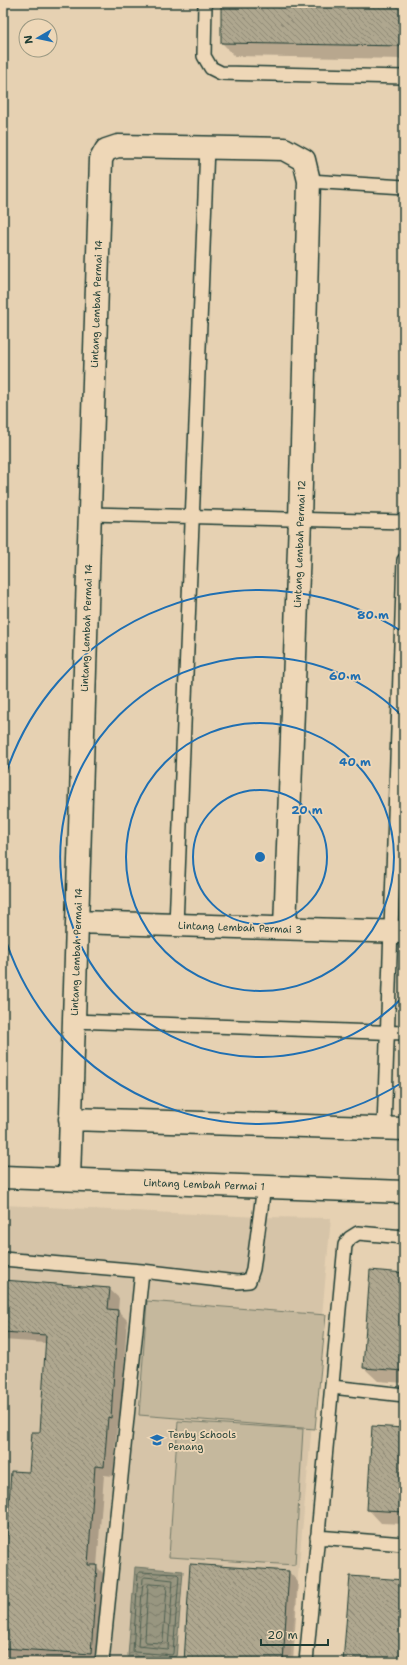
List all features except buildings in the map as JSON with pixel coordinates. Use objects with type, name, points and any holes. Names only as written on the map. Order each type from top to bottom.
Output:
[{"type":"street","name":"Lintang Lembah Permai 14","points":[[69,1179],[101,159],[106,150],[118,146],[207,147]]},
{"type":"street","points":[[207,147],[284,149],[306,170]]},
{"type":"street","name":"Lintang Lembah Permai 12","points":[[285,928],[300,520],[306,170]]},
{"type":"street","name":"Lintang Lembah Permai 3","points":[[76,922],[397,932]]},
{"type":"street","points":[[70,1119],[394,1128]]},
{"type":"street","name":"Lintang Lembah Permai 1","points":[[3,1177],[404,1192]]},
{"type":"lane","points":[[205,3],[204,56],[211,68],[220,73],[404,77]]},
{"type":"lane","points":[[176,925],[207,147]]},
{"type":"lane","points":[[306,170],[404,187]]},
{"type":"lane","points":[[90,514],[404,522]]},
{"type":"lane","points":[[394,1128],[387,1033],[397,932],[404,560]]},
{"type":"lane","points":[[74,1021],[404,1033]]},
{"type":"lane","points":[[3,1259],[142,1271],[237,1282],[249,1281],[253,1269],[264,1186]]},
{"type":"lane","points":[[306,1662],[344,1245],[350,1238],[358,1233],[404,1237]]},
{"type":"lane","points":[[102,1662],[142,1271]]},
{"type":"lane","points":[[332,1387],[404,1395]]},
{"type":"lane","points":[[317,1537],[404,1544]]},
{"type":"shaded area","name":"Tenby Schools Penang","points":[[3,1205],[260,1217],[331,1218],[290,1662],[3,1662]]},
{"type":"shaded area","points":[[147,1301],[326,1315],[315,1429],[139,1415]]},
{"type":"shaded area","points":[[178,1421],[303,1429],[295,1565],[169,1557]]},
{"type":"water","points":[[135,1567],[183,1571],[176,1659],[128,1656]]},
{"type":"place","name":"Tenby Schools Penang","points":[[157,1440]]}]
